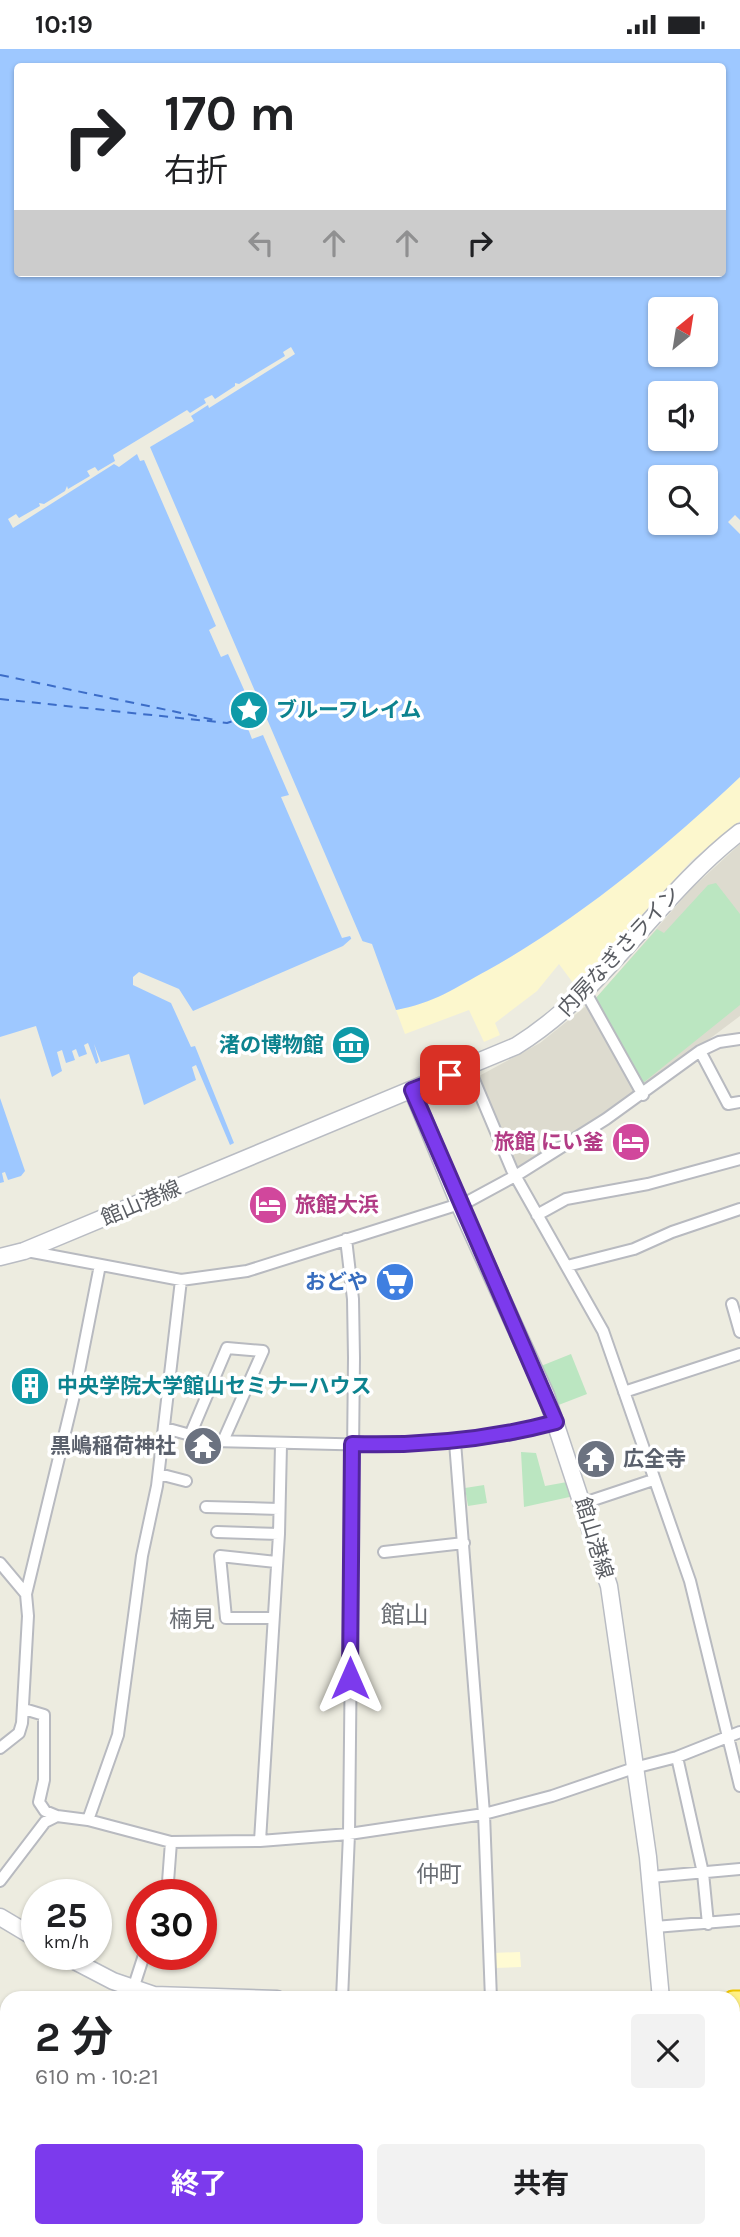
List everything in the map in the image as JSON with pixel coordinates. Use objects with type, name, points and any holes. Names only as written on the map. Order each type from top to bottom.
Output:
[{"type":"main road","name":"内房なぎさライン","points":[[412,1090],[469,1068],[532,1036],[586,993],[695,870],[740,832]]},
{"type":"main road","name":"館山港線","points":[[0,1258],[24,1251],[412,1090],[459,1204],[556,1422],[584,1503],[612,1603],[650,1877],[660,1991]]},
{"type":"main road","points":[[0,1917],[21,1929]]},
{"type":"main road","points":[[93,1970],[136,1991]]},
{"type":"street","points":[[586,993],[643,1095]]},
{"type":"street","points":[[24,1251],[181,1280],[247,1271],[459,1204],[517,1175],[643,1095],[700,1051],[719,1042],[740,1039]]},
{"type":"street","points":[[700,1051],[728,1104],[740,1102]]},
{"type":"street","points":[[469,1068],[537,1215],[603,1331],[690,1581],[740,1786]]},
{"type":"street","points":[[537,1215],[566,1199],[648,1184],[740,1159]]},
{"type":"street","points":[[567,1266],[634,1249],[672,1232],[740,1209]]},
{"type":"street","points":[[342,1991],[349,1834],[353,1299],[346,1238]]},
{"type":"street","points":[[0,1748],[19,1733],[24,1709],[26,1594],[76,1387],[100,1265]]},
{"type":"street","points":[[88,1820],[118,1735],[142,1556],[159,1474],[181,1280]]},
{"type":"street","points":[[732,1304],[740,1332]]},
{"type":"street","points":[[191,1433],[227,1347],[263,1351],[223,1441]]},
{"type":"street","points":[[624,1392],[740,1354]]},
{"type":"street","points":[[165,1428],[191,1433],[212,1441],[281,1445],[352,1444],[454,1442],[513,1434],[556,1422]]},
{"type":"street","points":[[454,1442],[484,1814],[491,1991]]},
{"type":"street","points":[[260,1842],[279,1534],[281,1445]]},
{"type":"street","points":[[159,1474],[186,1481]]},
{"type":"street","points":[[584,1503],[653,1480]]},
{"type":"street","points":[[206,1507],[279,1509]]},
{"type":"street","points":[[217,1532],[279,1534]]},
{"type":"street","points":[[384,1552],[464,1543]]},
{"type":"street","points":[[272,1618],[226,1618],[220,1556],[276,1562]]},
{"type":"street","points":[[0,1563],[26,1594]]},
{"type":"street","points":[[24,1709],[44,1715],[44,1780],[39,1802],[45,1811],[171,1842],[260,1842],[349,1834],[484,1814],[552,1797],[634,1768],[677,1757],[740,1733]]},
{"type":"street","points":[[677,1757],[703,1874],[708,1924]]},
{"type":"street","points":[[0,1881],[46,1822],[57,1816]]},
{"type":"street","points":[[168,1879],[171,1842]]},
{"type":"street","points":[[650,1877],[740,1869]]},
{"type":"street","points":[[655,1927],[740,1920]]},
{"type":"street","points":[[140,1991],[142,1970]]},
{"type":"shaded area","points":[[740,844],[740,1016],[644,1088],[519,1169],[515,1167],[479,1076],[540,1043],[596,998],[691,889]]},
{"type":"shaded area","points":[[520,1952],[521,1967],[493,1968],[492,1953]]},
{"type":"green space","points":[[716,883],[740,914],[740,1005],[643,1083],[596,998],[657,929],[664,933],[708,885]]},
{"type":"green space","points":[[571,1354],[587,1394],[556,1406],[541,1366]]},
{"type":"green space","points":[[521,1452],[536,1453],[545,1486],[567,1482],[574,1496],[524,1507]]},
{"type":"green space","points":[[484,1485],[487,1503],[468,1506],[465,1488]]},
{"type":"sand","points":[[740,777],[740,821],[692,860],[576,987],[559,964],[537,991],[495,1023],[500,1035],[484,1042],[469,1010],[405,1034],[396,1010],[422,1003],[454,989],[556,928],[651,856]]},
{"type":"water","points":[[0,49],[740,49],[740,520],[735,515],[728,522],[740,534],[740,777],[651,856],[556,928],[488,970],[422,1003],[396,1010],[372,944],[352,938],[343,946],[193,1011],[179,989],[139,972],[133,977],[133,985],[171,1003],[191,1047],[195,1046],[234,1143],[230,1145],[196,1065],[192,1067],[196,1080],[144,1105],[129,1054],[101,1062],[94,1044],[99,1062],[96,1064],[88,1043],[84,1045],[87,1054],[79,1057],[76,1049],[72,1051],[75,1060],[66,1063],[62,1050],[57,1052],[62,1071],[52,1077],[36,1026],[0,1037]]},
{"type":"water","points":[[0,1098],[25,1171],[21,1176],[8,1180],[5,1172],[2,1173],[4,1182],[0,1183]]},
{"type":"pier","points":[[291,347],[295,354],[209,408],[208,405],[191,416],[194,421],[150,447],[365,947],[353,942],[350,936],[342,938],[281,797],[289,795],[263,735],[252,739],[240,708],[250,703],[228,654],[221,657],[209,630],[216,626],[144,460],[140,461],[137,454],[119,467],[114,464],[13,528],[8,519],[16,514],[19,518],[40,506],[39,503],[44,504],[65,491],[67,486],[68,489],[90,476],[87,471],[95,467],[98,471],[115,461],[113,455],[187,410],[190,413],[206,403],[204,399],[212,395],[215,399],[235,386],[235,383],[239,384],[285,356],[283,352]]},
{"type":"ferry route","points":[[0,675],[215,720]]},
{"type":"ferry route","points":[[0,699],[227,723],[249,716]]},
{"type":"place","name":"ブルーフレイム","points":[[249,710]]},
{"type":"place","name":"渚の博物館","points":[[351,1045]]},
{"type":"place","name":"旅館 にい釜","points":[[631,1142]]},
{"type":"place","name":"旅館大浜","points":[[268,1205]]},
{"type":"place","name":"おどや","points":[[395,1282]]},
{"type":"place","name":"中央学院大学館山セミナーハウス","points":[[30,1386]]},
{"type":"place","name":"黒嶋稲荷神社","points":[[203,1446]]},
{"type":"place","name":"広全寺","points":[[596,1459]]},
{"type":"district","name":"館山","points":[[405,1615]]},
{"type":"district","name":"楠見","points":[[192,1619]]},
{"type":"district","name":"仲町","points":[[439,1874]]},
{"type":"route","points":[[350,1678],[352,1444],[454,1442],[513,1434],[556,1422],[459,1204],[412,1090],[450,1075]]}]
